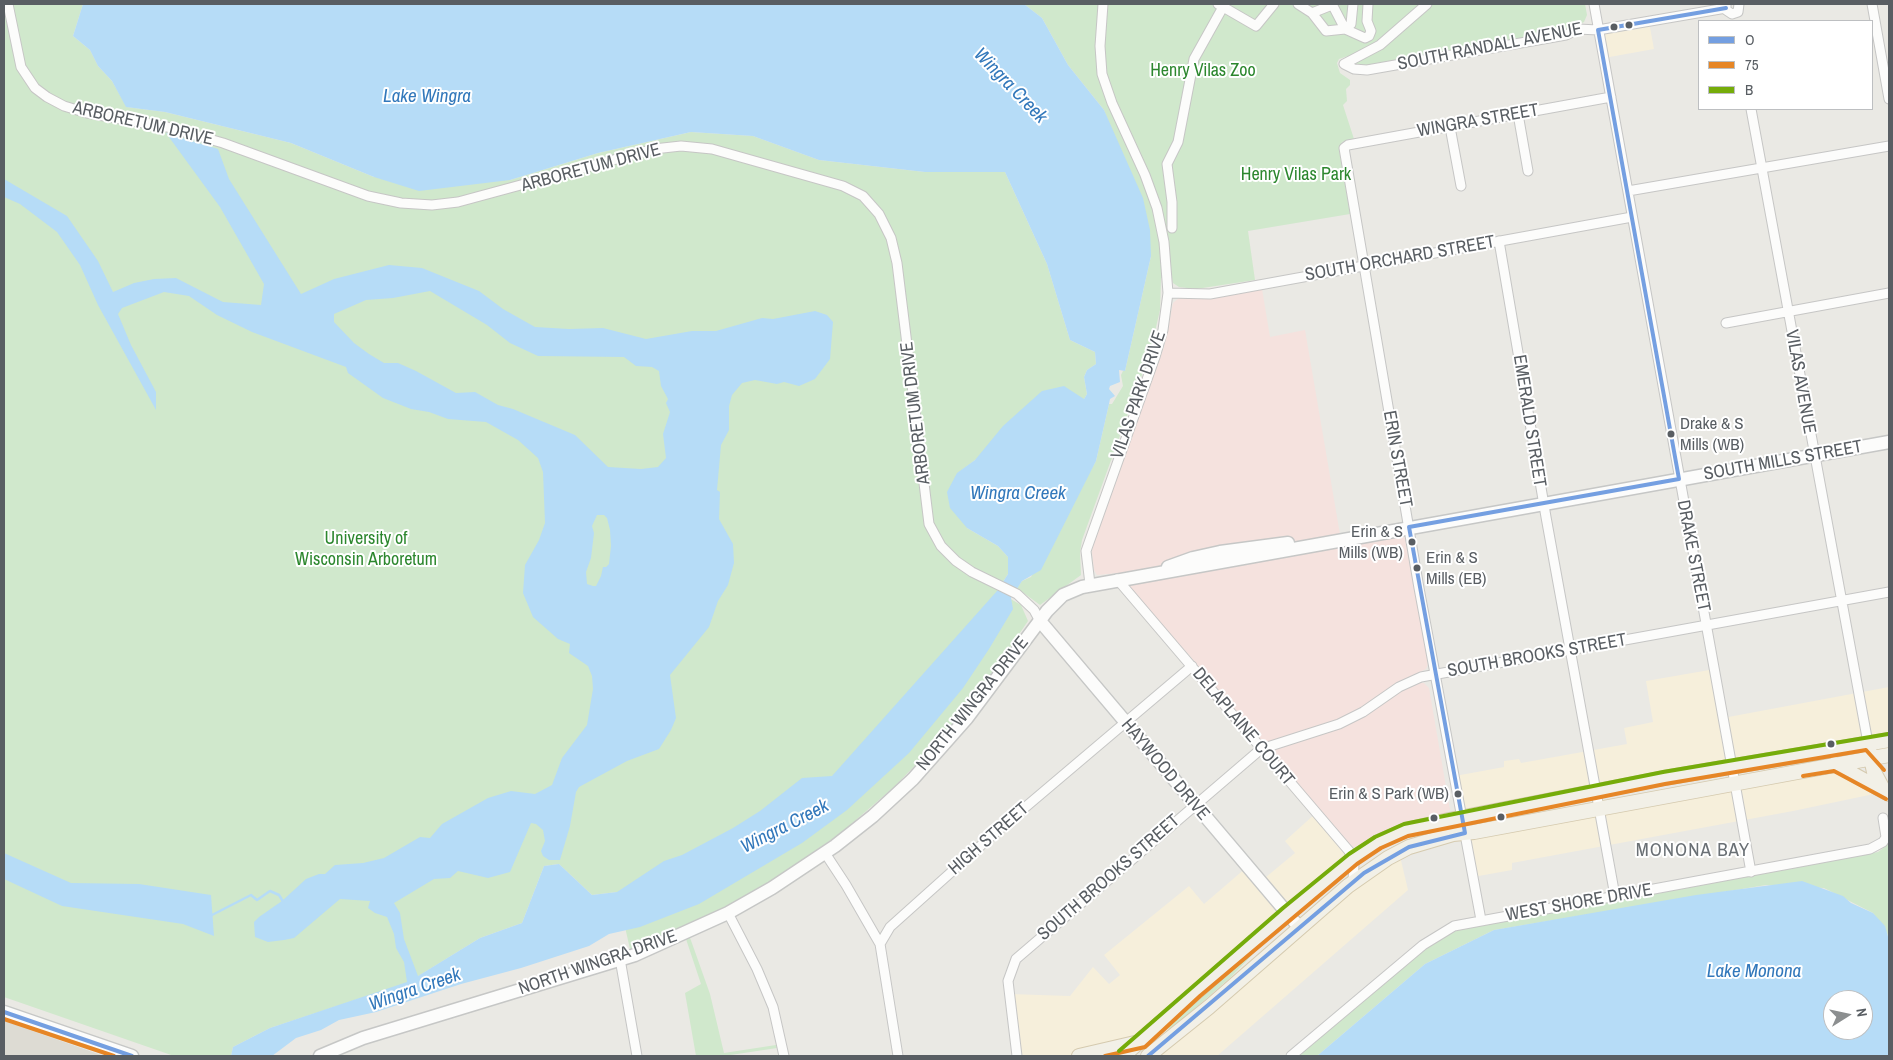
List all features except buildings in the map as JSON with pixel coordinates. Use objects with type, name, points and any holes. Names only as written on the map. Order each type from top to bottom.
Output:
[{"type":"main road","points":[[1123,1056],[1353,859],[1378,842],[1406,830],[1462,817],[1596,792],[1889,740]]},
{"type":"main road","points":[[1868,743],[1883,758],[1887,792]]},
{"type":"main road","points":[[1148,1056],[1209,1007],[1353,882],[1388,858],[1409,847],[1465,833],[1835,764],[1883,758]]},
{"type":"main road","points":[[1835,764],[1887,792]]},
{"type":"main road","points":[[1078,1056],[1140,1042]]},
{"type":"street","name":"ARBORETUM DRIVE","points":[[8,4],[21,67],[26,79],[47,97],[64,106],[87,113],[167,127],[215,140],[368,196],[432,205],[458,202],[631,155],[681,146],[712,148],[843,186],[863,196],[879,214],[891,238],[897,264],[929,524],[941,546],[956,561],[1017,594],[1037,615]]},
{"type":"street","name":"VILAS PARK DRIVE","points":[[1090,584],[1086,551],[1155,357],[1163,330],[1168,293],[1164,249],[1157,208],[1145,175],[1112,103],[1102,74],[1100,46],[1103,4]]},
{"type":"street","points":[[1172,228],[1172,202],[1167,164],[1178,142],[1194,60],[1224,8],[1237,4]]},
{"type":"street","points":[[1224,8],[1256,26],[1274,4]]},
{"type":"street","points":[[1298,4],[1312,13],[1326,31],[1345,29],[1351,24],[1353,4]]},
{"type":"street","points":[[1312,13],[1332,4],[1345,29],[1362,38],[1369,36],[1368,4]]},
{"type":"street","name":"SOUTH RANDALL AVENUE","points":[[1427,4],[1380,45],[1344,64],[1354,69],[1367,70],[1566,34],[1578,28],[1598,30],[1726,6]]},
{"type":"street","name":"DRAKE STREET","points":[[1594,4],[1751,872]]},
{"type":"street","points":[[1726,6],[1728,12],[1735,18],[1743,4]]},
{"type":"street","points":[[1872,4],[1889,99]]},
{"type":"street","name":"WINGRA STREET","points":[[1346,146],[1611,97]]},
{"type":"street","name":"VILAS AVENUE","points":[[1751,110],[1813,456],[1868,743]]},
{"type":"street","points":[[1518,114],[1528,171]]},
{"type":"street","points":[[1450,126],[1461,186]]},
{"type":"street","name":"ERIN STREET","points":[[1346,146],[1344,150],[1409,527],[1481,920]]},
{"type":"street","points":[[1628,191],[1889,146]]},
{"type":"street","name":"SOUTH ORCHARD STREET","points":[[1168,293],[1210,294],[1632,217]]},
{"type":"street","name":"EMERALD STREET","points":[[1500,241],[1544,505],[1615,896]]},
{"type":"street","points":[[1726,323],[1889,294]]},
{"type":"street","name":"SOUTH MILLS STREET","points":[[1054,604],[1063,595],[1090,584],[1157,572],[1181,562],[1220,552],[1297,542],[1323,542],[1544,505],[1889,442]]},
{"type":"street","name":"DELAPLAINE COURT","points":[[1117,579],[1353,859]]},
{"type":"street","name":"SOUTH BROOKS STREET","points":[[1017,1056],[1008,981],[1016,959],[1261,749],[1339,724],[1363,712],[1399,687],[1421,677],[1889,592]]},
{"type":"street","name":"NORTH WINGRA DRIVE","points":[[320,1056],[363,1038],[620,960],[728,913],[772,888],[825,853],[873,816],[932,758],[967,718],[1037,615],[1054,604]]},
{"type":"street","name":"HAYWOOD DRIVE","points":[[1037,615],[1125,723],[1299,928]]},
{"type":"street","name":"HIGH STREET","points":[[880,944],[901,915],[1192,666]]},
{"type":"street","name":"WEST SHORE DRIVE","points":[[1291,1056],[1429,940],[1454,926],[1751,872],[1878,846],[1884,842],[1886,837],[1883,818]]},
{"type":"street","points":[[825,853],[880,944],[898,1056]]},
{"type":"street","points":[[1353,859],[1353,882]]},
{"type":"street","points":[[728,913],[757,969],[773,1007],[784,1056]]},
{"type":"street","points":[[620,960],[636,1056]]},
{"type":"street","points":[[4,1012],[132,1056]]},
{"type":"street","points":[[1078,1056],[1098,1056]]},
{"type":"shaded area","points":[[1649,22],[1654,49],[1604,58],[1598,30]]},
{"type":"shaded area","points":[[1262,289],[1270,337],[1305,330],[1342,546],[1402,536],[1405,538],[1423,630],[1428,664],[1426,669],[1416,674],[1419,683],[1424,683],[1429,688],[1450,810],[1444,814],[1420,819],[1393,829],[1359,847],[1353,847],[1345,840],[1276,758],[1268,742],[1261,742],[1190,656],[1134,595],[1118,573],[1097,575],[1094,570],[1093,543],[1164,347],[1173,303],[1179,298],[1201,299]]},
{"type":"shaded area","points":[[1715,669],[1723,718],[1889,687],[1889,740],[1462,817],[1455,776],[1504,767],[1504,761],[1519,759],[1521,763],[1627,744],[1624,728],[1653,722],[1646,681]]},
{"type":"shaded area","points":[[1835,764],[1874,794],[1793,811],[1512,863],[1512,870],[1473,877],[1465,833]]},
{"type":"shaded area","points":[[1316,813],[1353,859],[1141,1042],[1077,1056],[1017,1056],[1009,994],[1070,996],[1093,967],[1109,984],[1120,975],[1104,955],[1189,886],[1204,904],[1247,867],[1260,882],[1295,853],[1285,841]]},
{"type":"shaded area","points":[[1399,852],[1408,890],[1217,1056],[1148,1056]]},
{"type":"shaded area","points":[[4,1021],[104,1056],[4,1056]]},
{"type":"green space","name":"University of Wisconsin Arboretum","points":[[4,4],[83,4],[73,36],[90,50],[98,66],[112,81],[127,107],[165,112],[291,143],[374,177],[510,180],[598,153],[691,132],[753,136],[819,160],[925,172],[1005,172],[1047,264],[1070,340],[1095,352],[1096,364],[1087,370],[1084,377],[1087,394],[1084,399],[975,460],[957,474],[967,528],[998,546],[1008,557],[1008,574],[997,591],[1021,605],[1028,621],[985,684],[937,743],[894,787],[842,832],[780,876],[719,911],[630,949],[617,892],[592,895],[559,864],[544,866],[522,923],[480,938],[407,983],[270,1028],[233,1047],[231,1056],[174,1056],[4,997]]},
{"type":"green space","points":[[1024,4],[1585,4],[1587,15],[1584,22],[1565,31],[1366,66],[1355,65],[1348,56],[1339,59],[1337,63],[1340,73],[1350,80],[1350,85],[1346,89],[1347,101],[1343,105],[1354,139],[1342,142],[1339,149],[1350,214],[1248,231],[1255,280],[1196,289],[1179,287],[1173,283],[1172,278],[1161,278],[1160,310],[1150,353],[1082,540],[1080,552],[1081,575],[1040,605],[1017,588],[1022,581],[1031,577],[1096,461],[1109,404],[1112,404],[1123,386],[1121,375],[1125,371],[1151,256],[1104,110],[1068,65],[1042,18]]},
{"type":"green space","points":[[1889,840],[1889,940],[1887,933],[1873,913],[1824,888],[1766,885],[1494,930],[1425,964],[1317,1056],[1291,1056],[1443,931],[1878,852],[1886,846]]},
{"type":"green space","points":[[688,932],[710,994],[724,1053],[776,1045],[777,1048],[724,1056],[696,1056],[685,993],[701,984],[684,933]]},
{"type":"green space","points":[[1251,953],[1252,955],[1231,977],[1170,1030],[1168,1028],[1190,1005]]},
{"type":"water","points":[[83,4],[1024,4],[1042,18],[1068,65],[1104,110],[1143,198],[1150,230],[1151,256],[1125,371],[1119,370],[1120,382],[1110,386],[1109,389],[1115,396],[1110,399],[1096,461],[1041,570],[1022,581],[1011,598],[1013,609],[963,688],[909,753],[847,810],[802,843],[699,904],[640,927],[609,934],[589,946],[521,968],[461,984],[376,1012],[339,1020],[321,1030],[296,1038],[272,1056],[231,1056],[233,1047],[270,1028],[407,982],[404,962],[396,948],[394,934],[387,917],[375,913],[368,908],[370,901],[340,899],[294,938],[284,940],[268,942],[255,937],[254,922],[259,917],[282,901],[306,879],[319,874],[325,874],[335,865],[363,863],[384,858],[420,837],[430,838],[442,824],[488,798],[511,791],[535,794],[552,785],[562,758],[587,725],[593,689],[592,676],[588,666],[569,653],[570,644],[558,639],[533,617],[523,593],[525,565],[539,540],[545,523],[543,472],[538,458],[518,440],[486,422],[448,419],[429,412],[411,409],[383,398],[348,373],[346,367],[252,332],[217,315],[189,296],[164,292],[122,308],[118,314],[131,345],[156,392],[156,410],[98,305],[80,265],[57,232],[20,204],[4,197],[4,179],[67,216],[98,261],[113,292],[134,283],[154,279],[176,278],[223,302],[261,305],[264,284],[220,207],[166,133],[218,149],[229,179],[301,294],[334,279],[389,265],[422,268],[479,291],[503,309],[535,327],[603,328],[646,339],[692,331],[716,331],[762,318],[773,319],[815,311],[827,315],[833,322],[830,359],[815,379],[799,386],[784,382],[777,384],[755,380],[742,383],[732,395],[729,406],[729,430],[721,445],[717,490],[720,492],[719,519],[733,544],[734,563],[728,585],[718,601],[709,627],[670,675],[676,718],[659,749],[627,761],[579,787],[576,792],[570,826],[560,860],[549,860],[543,856],[541,851],[545,841],[543,830],[536,824],[531,823],[510,872],[488,878],[458,871],[450,878],[434,879],[394,903],[400,913],[404,939],[418,976],[480,938],[522,923],[544,866],[559,864],[592,895],[617,892],[664,861],[682,855],[733,828],[760,811],[802,778],[832,776],[997,591],[1008,574],[1008,557],[998,546],[967,528],[950,508],[947,492],[957,473],[975,460],[1003,426],[1042,391],[1064,386],[1084,399],[1087,394],[1084,377],[1087,370],[1096,364],[1095,352],[1070,340],[1047,264],[1005,172],[925,172],[819,160],[753,136],[691,132],[598,153],[510,180],[419,191],[374,177],[291,143],[165,112],[126,107],[112,81],[98,66],[90,50],[73,36]],"holes":[[[430,291],[487,325],[510,343],[538,356],[624,357],[636,366],[652,367],[659,371],[661,386],[668,399],[666,403],[670,412],[663,434],[666,458],[658,467],[641,469],[608,467],[575,435],[513,409],[498,405],[475,392],[456,393],[398,363],[384,363],[354,343],[334,322],[334,314],[366,300],[393,298]],[[597,515],[604,515],[607,518],[611,546],[609,564],[603,567],[596,586],[593,586],[587,584],[586,572],[591,558],[594,533],[592,526]]]},
{"type":"water","points":[[4,853],[71,883],[139,884],[211,895],[214,936],[183,924],[62,906],[4,879]]},
{"type":"water","name":"Lake Monona","points":[[1802,881],[1843,896],[1851,903],[1873,913],[1885,926],[1889,940],[1889,1056],[1317,1056],[1425,964],[1494,930],[1696,895]]},
{"type":"waterway","points":[[212,915],[251,895],[257,900],[270,891],[279,895],[284,903]]},
{"type":"transit line","name":"O","points":[[1148,1056],[1364,873],[1409,847],[1465,833],[1409,527],[1679,479],[1598,30],[1726,8]]},
{"type":"transit line","name":"B","points":[[1119,1051],[1283,908],[1349,854],[1375,837],[1404,824],[1663,772],[1888,734]]},
{"type":"transit line","name":"75","points":[[1105,1056],[1145,1047],[1200,996],[1357,864],[1381,848],[1408,836],[1665,784],[1866,750],[1884,770]]},
{"type":"transit line","name":"75","points":[[1803,776],[1834,771],[1886,799]]},
{"type":"transit line","name":"O","points":[[4,1012],[132,1056]]},
{"type":"transit line","name":"75","points":[[4,1019],[114,1056]]},
{"type":"place","name":"Drake & S Mills (WB)","points":[[1671,434]]},
{"type":"place","name":"Erin & S Mills (WB)","points":[[1412,542]]},
{"type":"place","name":"Erin & S Mills (EB)","points":[[1417,568]]},
{"type":"place","name":"Erin & S Park (WB)","points":[[1458,794]]},
{"type":"district","name":"MONONA BAY","points":[[1693,851]]},
{"type":"park label","name":"Henry Vilas Zoo","points":[[1203,71]]},
{"type":"park label","name":"Henry Vilas Park","points":[[1296,175]]},
{"type":"water label","name":"Wingra Creek","points":[[1010,86]]},
{"type":"water label","name":"Lake Wingra","points":[[427,97]]},
{"type":"water label","name":"Wingra Creek","points":[[1018,494]]},
{"type":"water label","name":"Wingra Creek","points":[[785,827]]},
{"type":"water label","name":"Wingra Creek","points":[[415,990]]}]
